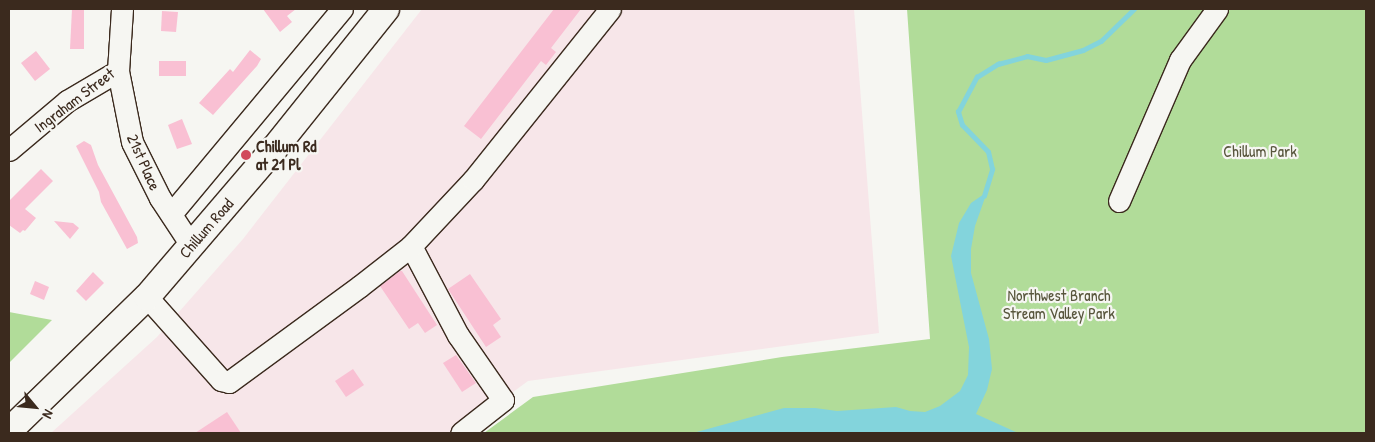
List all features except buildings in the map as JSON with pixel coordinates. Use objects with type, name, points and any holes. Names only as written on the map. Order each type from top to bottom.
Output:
[{"type":"main road","name":"Chillum Road","points":[[20,428],[147,297],[274,149],[386,9]]},
{"type":"street","name":"Ingraham Street","points":[[9,150],[67,101],[118,71],[122,9]]},
{"type":"street","points":[[171,214],[341,9]]},
{"type":"street","points":[[147,297],[221,380],[228,382],[360,286],[411,246],[474,180],[610,9]]},
{"type":"street","points":[[1119,202],[1180,60],[1217,9]]},
{"type":"street","name":"21st Place","points":[[118,71],[132,142],[160,198],[192,244]]},
{"type":"street","points":[[411,246],[458,335],[503,400],[461,433]]},
{"type":"shaded area","points":[[422,9],[854,9],[879,333],[528,381],[458,433],[51,433],[157,337],[243,239]]},
{"type":"green space","name":"Northwest Branch Stream Valley Park","points":[[907,9],[1366,9],[1366,433],[484,433],[533,397],[782,357],[930,339]]},
{"type":"green space","points":[[9,312],[52,320],[9,363]]},
{"type":"water","points":[[987,192],[975,226],[971,249],[971,273],[989,339],[992,369],[987,390],[976,414],[1018,433],[693,433],[784,408],[815,408],[837,411],[896,407],[910,411],[925,412],[940,406],[960,391],[968,375],[969,347],[951,256],[959,223],[971,203]]},
{"type":"waterway","points":[[984,196],[992,169],[988,152],[962,125],[958,112],[977,77],[998,64],[1027,56],[1046,60],[1083,50],[1101,41],[1134,9]]},
{"type":"place","name":"Chillum Rd at 21 Pl","points":[[246,155]]},
{"type":"park label","name":"Chillum Park","points":[[1260,151]]}]
